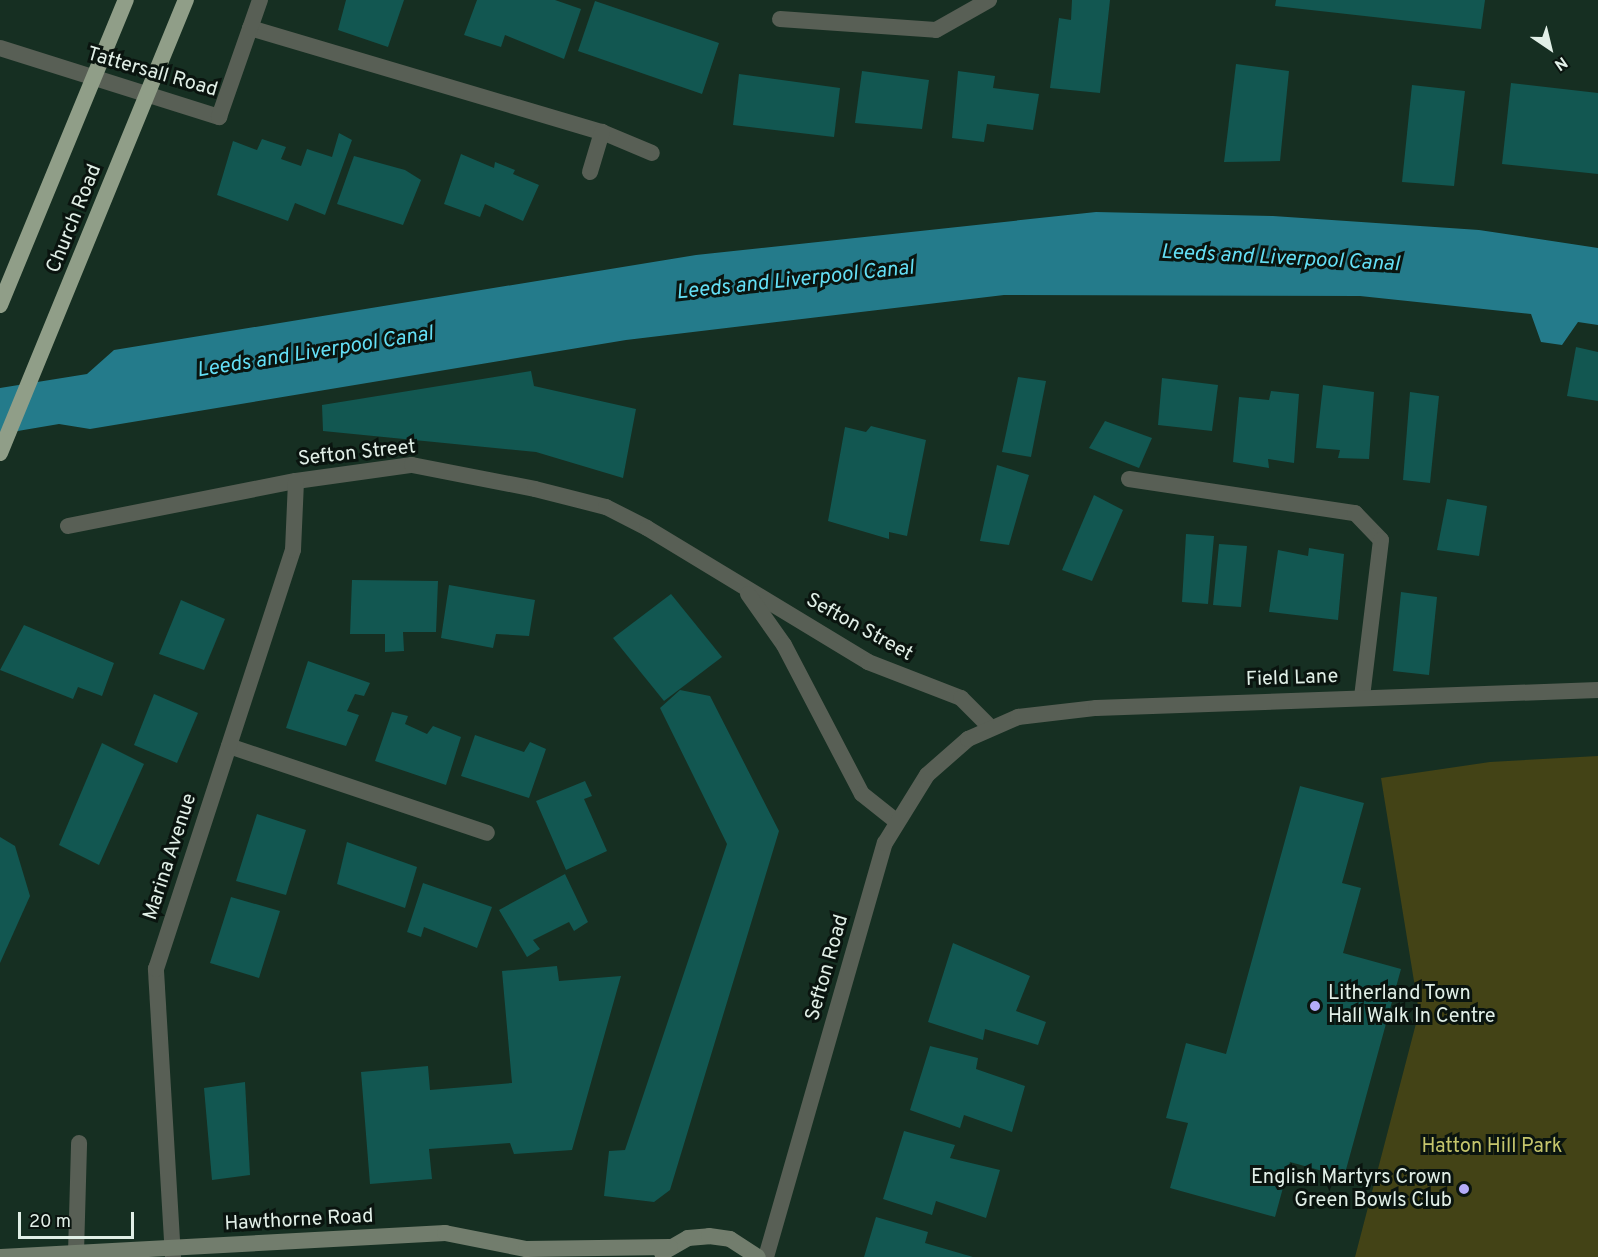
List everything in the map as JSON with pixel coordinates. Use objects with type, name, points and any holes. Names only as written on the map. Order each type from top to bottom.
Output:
[{"type":"highway","name":"Church Road","points":[[0,305],[126,0]]},
{"type":"highway","name":"Church Road","points":[[0,453],[186,0]]},
{"type":"main road","name":"Hawthorne Road","points":[[1,1257],[76,1253],[172,1253],[445,1233],[533,1253],[663,1252],[709,1236],[730,1239],[758,1257]]},
{"type":"street","name":"Tattersall Road","points":[[0,48],[219,117],[260,0]]},
{"type":"street","points":[[780,19],[936,30],[989,0]]},
{"type":"street","points":[[250,28],[602,132],[652,153]]},
{"type":"street","points":[[590,172],[602,132]]},
{"type":"street","name":"Sefton Street","points":[[68,526],[296,481],[412,465],[535,489],[606,507],[868,662],[962,698],[990,727]]},
{"type":"street","points":[[1129,479],[1356,513],[1380,540],[1362,698]]},
{"type":"street","name":"Marina Avenue","points":[[172,1253],[156,969],[294,550],[296,481]]},
{"type":"street","name":"Sefton Street","points":[[737,583],[784,645],[862,794],[896,821]]},
{"type":"street","name":"Field Lane","points":[[990,727],[1018,717],[1096,708],[1598,690]]},
{"type":"street","name":"Sefton Road","points":[[766,1257],[885,843],[896,821],[946,756],[990,727]]},
{"type":"street","points":[[229,746],[487,832]]},
{"type":"street","points":[[76,1253],[79,1143]]},
{"type":"green space","name":"Hatton Hill Park","points":[[1598,756],[1598,1257],[1355,1257],[1419,1012],[1381,778],[1490,762]]},
{"type":"water","name":"Leeds and Liverpool Canal","points":[[1096,212],[1273,216],[1479,230],[1598,248],[1598,325],[1578,322],[1562,345],[1541,342],[1531,314],[1360,296],[1004,295],[626,340],[90,429],[59,424],[0,434],[0,388],[87,374],[114,350],[696,255]]},
{"type":"building","points":[[346,0],[404,0],[388,47],[338,30]]},
{"type":"building","points":[[477,0],[555,0],[581,9],[564,59],[505,35],[501,47],[464,35]]},
{"type":"building","points":[[1072,0],[1110,0],[1100,93],[1050,88],[1059,18],[1071,20]]},
{"type":"building","points":[[1276,0],[1485,0],[1481,29],[1275,6]]},
{"type":"building","points":[[595,1],[719,43],[702,94],[578,51]]},
{"type":"building","points":[[1236,64],[1289,71],[1280,161],[1224,162]]},
{"type":"building","points":[[862,71],[929,80],[922,129],[855,123]]},
{"type":"building","points":[[958,71],[995,76],[993,88],[1039,94],[1033,130],[987,124],[984,142],[952,138]]},
{"type":"building","points":[[739,74],[840,88],[834,137],[733,125]]},
{"type":"building","points":[[1511,83],[1598,93],[1598,174],[1502,164]]},
{"type":"building","points":[[1412,85],[1465,91],[1454,186],[1402,182]]},
{"type":"building","points":[[339,133],[352,140],[325,215],[295,203],[288,221],[217,195],[233,141],[257,150],[262,139],[286,147],[281,159],[301,166],[307,149],[332,157]]},
{"type":"building","points":[[461,154],[494,168],[495,162],[515,170],[513,174],[539,185],[523,221],[485,204],[480,217],[444,204]]},
{"type":"building","points":[[354,156],[405,170],[421,180],[403,225],[337,204]]},
{"type":"building","points":[[1576,347],[1598,352],[1598,401],[1567,396]]},
{"type":"building","points":[[531,371],[534,386],[636,409],[623,478],[536,452],[323,431],[322,405]]},
{"type":"building","points":[[1018,377],[1046,381],[1031,457],[1002,452]]},
{"type":"building","points":[[1162,378],[1218,385],[1212,431],[1158,425]]},
{"type":"building","points":[[1323,385],[1374,392],[1369,459],[1338,458],[1340,450],[1316,448]]},
{"type":"building","points":[[1271,391],[1299,394],[1294,463],[1268,459],[1269,468],[1233,462],[1239,397],[1269,400]]},
{"type":"building","points":[[1410,392],[1439,396],[1430,483],[1403,480]]},
{"type":"building","points":[[1105,421],[1152,438],[1139,468],[1089,448]]},
{"type":"building","points":[[871,426],[926,440],[907,536],[889,532],[889,539],[828,521],[845,427],[866,432]]},
{"type":"building","points":[[997,465],[1029,475],[1009,545],[980,541]]},
{"type":"building","points":[[1094,495],[1123,510],[1092,581],[1062,570]]},
{"type":"building","points":[[1447,499],[1487,506],[1479,556],[1437,550]]},
{"type":"building","points":[[1186,534],[1214,536],[1208,604],[1182,602]]},
{"type":"building","points":[[1219,544],[1247,546],[1241,607],[1213,605]]},
{"type":"building","points":[[1309,548],[1344,554],[1338,620],[1269,612],[1278,550],[1308,556]]},
{"type":"building","points":[[352,580],[438,581],[436,632],[403,632],[404,651],[385,652],[385,634],[350,634]]},
{"type":"building","points":[[449,585],[535,600],[529,636],[496,634],[493,648],[441,638]]},
{"type":"building","points":[[1401,592],[1437,597],[1429,675],[1393,671]]},
{"type":"building","points":[[671,594],[722,657],[664,701],[613,638]]},
{"type":"building","points":[[181,600],[225,619],[204,670],[159,654]]},
{"type":"building","points":[[24,625],[114,663],[102,696],[78,687],[73,699],[0,670]]},
{"type":"building","points":[[308,661],[370,683],[364,696],[355,694],[347,711],[359,715],[346,746],[286,728]]},
{"type":"building","points":[[680,690],[710,696],[779,831],[670,1190],[654,1202],[604,1196],[609,1151],[625,1150],[727,844],[660,708]]},
{"type":"building","points":[[154,694],[198,713],[177,763],[134,745]]},
{"type":"building","points":[[392,712],[408,716],[405,724],[427,734],[433,726],[461,737],[446,785],[375,761]]},
{"type":"building","points":[[475,735],[524,752],[530,742],[546,749],[529,798],[461,776]]},
{"type":"building","points":[[102,743],[144,764],[99,865],[59,845]]},
{"type":"building","points":[[585,781],[592,796],[584,799],[607,851],[566,870],[536,801]]},
{"type":"building","name":"Litherland Town Hall Walk In Centre","points":[[1300,786],[1364,803],[1342,883],[1361,888],[1343,953],[1401,969],[1344,1177],[1290,1162],[1275,1217],[1170,1188],[1188,1123],[1166,1118],[1186,1043],[1226,1054]]},
{"type":"building","points":[[257,814],[306,830],[286,895],[236,881]]},
{"type":"building","points":[[0,837],[15,846],[30,896],[0,963]]},
{"type":"building","points":[[347,842],[417,867],[405,908],[337,884]]},
{"type":"building","points":[[565,874],[588,922],[574,931],[569,922],[533,940],[540,949],[527,957],[499,910]]},
{"type":"building","points":[[423,883],[492,907],[477,948],[424,927],[421,937],[407,932]]},
{"type":"building","points":[[231,897],[280,911],[259,978],[210,963]]},
{"type":"building","points":[[953,943],[1030,976],[1016,1011],[1046,1022],[1038,1045],[985,1029],[983,1040],[928,1022]]},
{"type":"building","points":[[557,966],[559,981],[621,976],[572,1150],[514,1154],[510,1143],[429,1149],[432,1179],[370,1184],[361,1072],[428,1066],[430,1090],[512,1083],[502,971]]},
{"type":"building","points":[[930,1046],[978,1058],[976,1069],[1025,1086],[1012,1132],[964,1115],[960,1128],[910,1110]]},
{"type":"building","points":[[245,1082],[250,1175],[212,1180],[204,1088]]},
{"type":"building","points":[[904,1131],[955,1145],[950,1158],[1000,1170],[986,1218],[936,1201],[932,1215],[883,1199]]},
{"type":"building","points":[[876,1217],[928,1232],[925,1243],[973,1257],[864,1257]]},
{"type":"place","name":"Litherland Town Hall Walk In Centre","points":[[1315,1006]]},
{"type":"place","name":"English Martyrs Crown Green Bowls Club","points":[[1464,1189]]}]
